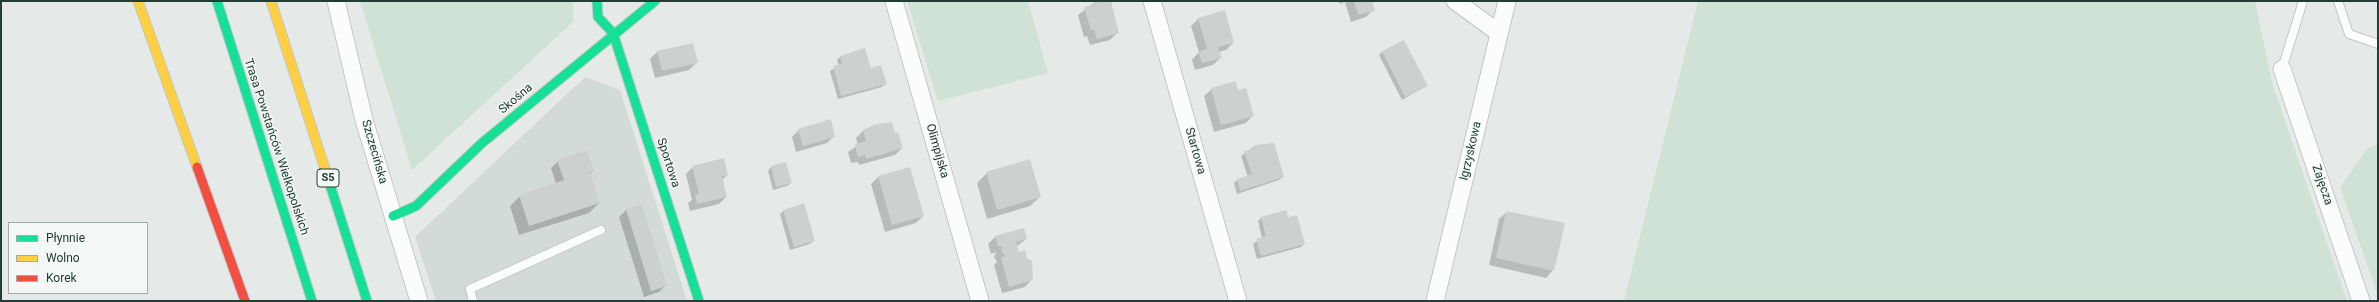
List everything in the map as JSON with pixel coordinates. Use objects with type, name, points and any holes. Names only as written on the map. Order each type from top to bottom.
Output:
[{"type":"main road","points":[[138,1],[245,301]]},
{"type":"main road","points":[[208,1],[239,70]]},
{"type":"main road","name":"Trasa Powstańców Wielkopolskich","points":[[217,1],[312,301]]},
{"type":"main road","name":"S5","points":[[271,1],[367,301]]},
{"type":"main road","points":[[277,1],[289,55]]},
{"type":"main road","points":[[596,1],[598,17],[613,33]]},
{"type":"main road","name":"Skośna","points":[[393,216],[416,206],[482,143],[613,33],[656,1]]},
{"type":"main road","name":"Sportowa","points":[[613,33],[699,301]]},
{"type":"street","name":"Szczecińska","points":[[336,1],[364,120],[419,301]]},
{"type":"street","name":"Olimpijska","points":[[894,1],[980,301]]},
{"type":"street","name":"Startowa","points":[[1152,1],[1238,301]]},
{"type":"street","points":[[1455,1],[1499,33]]},
{"type":"street","name":"Igrzyskowa","points":[[1435,301],[1507,1]]},
{"type":"street","name":"Zajęcza","points":[[2282,69],[2361,301]]},
{"type":"lane","points":[[2282,69],[2303,1]]},
{"type":"lane","points":[[2338,1],[2349,34],[2378,44]]},
{"type":"lane","points":[[473,301],[470,289],[601,230]]},
{"type":"shaded area","points":[[585,77],[620,90],[687,301],[436,301],[415,237]]},
{"type":"green space","points":[[360,1],[573,1],[573,22],[412,170]]},
{"type":"green space","points":[[907,1],[1028,1],[1048,73],[938,101]]},
{"type":"green space","points":[[1698,1],[2255,1],[2272,83],[2347,301],[1624,301]]},
{"type":"green space","points":[[2378,144],[2378,296],[2340,187],[2368,148]]},
{"type":"building","points":[[1095,1],[1111,1],[1119,33],[1097,39],[1094,29],[1091,30],[1084,7],[1093,5]]},
{"type":"building","points":[[1354,1],[1372,1],[1375,11],[1358,15]]},
{"type":"building","points":[[1225,10],[1234,43],[1218,47],[1222,58],[1202,63],[1199,52],[1207,49],[1198,18]]},
{"type":"building","points":[[1404,40],[1428,86],[1405,97],[1382,51]]},
{"type":"building","points":[[693,43],[698,63],[662,71],[657,51]]},
{"type":"building","points":[[865,48],[871,68],[881,65],[887,84],[841,96],[833,66],[842,64],[840,56]]},
{"type":"building","points":[[1236,81],[1238,90],[1246,88],[1254,116],[1221,125],[1211,88]]},
{"type":"building","points":[[831,119],[835,137],[803,146],[798,129]]},
{"type":"building","points":[[892,122],[895,133],[898,132],[903,148],[866,159],[865,155],[858,157],[855,144],[866,141],[863,130],[876,124]]},
{"type":"building","points":[[1274,143],[1284,177],[1240,191],[1237,179],[1252,174],[1244,151],[1253,149],[1255,145]]},
{"type":"building","points":[[587,150],[594,171],[590,173],[600,203],[529,226],[519,195],[564,180],[557,160]]},
{"type":"building","points":[[724,158],[728,175],[722,176],[727,197],[697,204],[695,195],[699,194],[692,166]]},
{"type":"building","points":[[1030,159],[1041,197],[997,210],[986,172]]},
{"type":"building","points":[[786,162],[792,183],[776,187],[771,166]]},
{"type":"building","points":[[910,167],[924,216],[892,225],[878,176]]},
{"type":"building","points":[[804,203],[815,241],[794,247],[783,210]]},
{"type":"building","points":[[642,204],[667,286],[651,291],[626,209]]},
{"type":"building","points":[[1286,210],[1288,217],[1297,215],[1305,244],[1261,256],[1256,239],[1266,236],[1261,217]]},
{"type":"building","points":[[1506,211],[1565,223],[1554,271],[1496,258]]},
{"type":"building","points":[[1024,228],[1027,239],[1016,242],[1019,252],[1025,250],[1027,258],[1032,261],[1033,280],[1009,287],[1001,257],[1005,256],[1001,250],[1002,246],[998,247],[995,236]]},
{"type":"traffic: fast","points":[[217,1],[312,301]]},
{"type":"traffic: fast","points":[[597,1],[598,17],[613,33],[699,301]]},
{"type":"traffic: fast","points":[[393,216],[416,206],[482,143],[655,1]]},
{"type":"traffic: fast","points":[[326,172],[367,301]]},
{"type":"traffic: slow","points":[[138,1],[197,167]]},
{"type":"traffic: slow","points":[[271,1],[326,172]]},
{"type":"traffic: jam","points":[[197,167],[245,301]]}]
